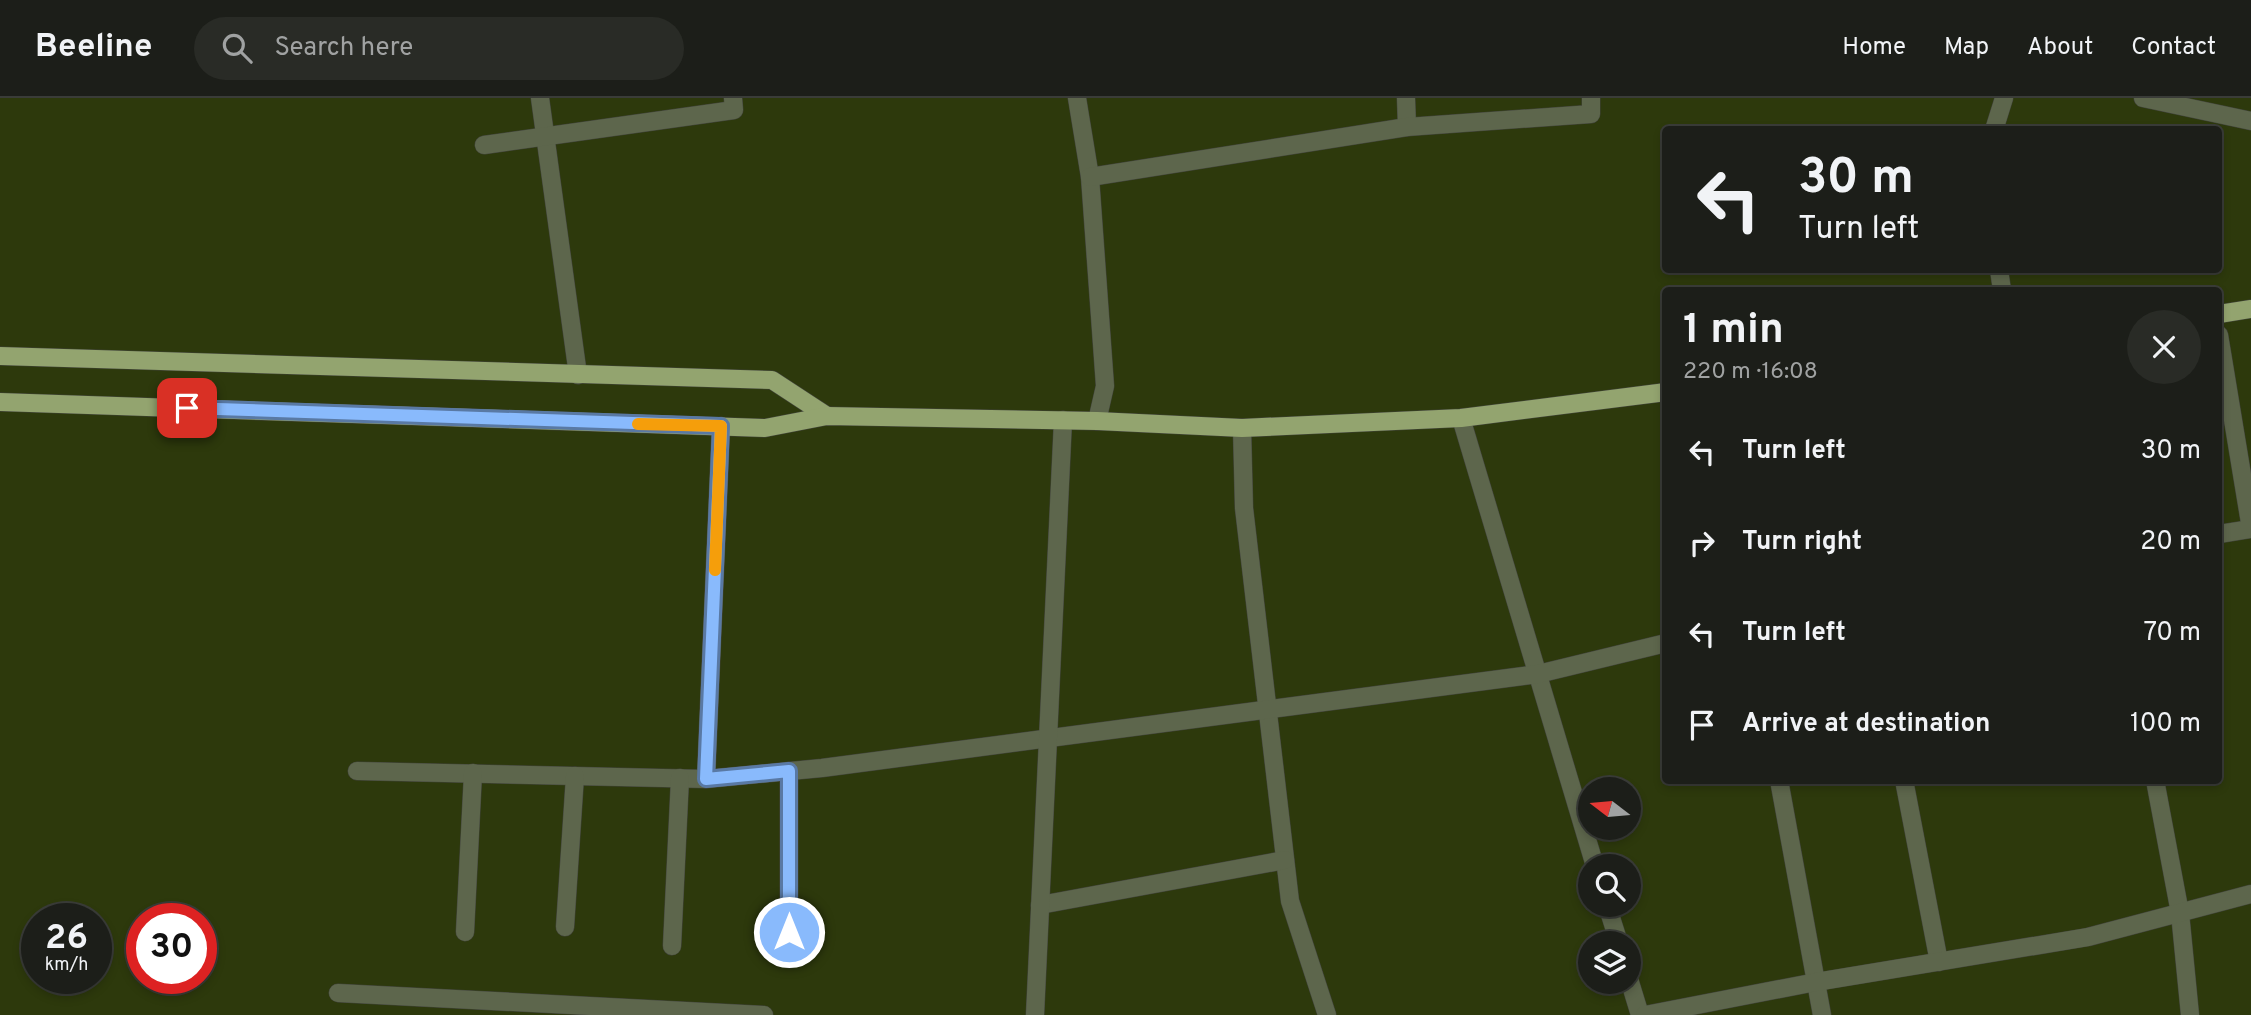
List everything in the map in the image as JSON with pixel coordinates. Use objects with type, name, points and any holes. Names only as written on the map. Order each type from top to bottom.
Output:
[{"type":"main road","points":[[2222,314],[2251,309]]},
{"type":"main road","points":[[0,356],[772,380],[827,416]]},
{"type":"main road","points":[[0,402],[765,428],[827,416],[1063,420],[1242,428],[1461,418],[1662,393]]},
{"type":"street","points":[[540,98],[578,374]]},
{"type":"street","points":[[484,145],[734,110],[733,98]]},
{"type":"street","points":[[1077,98],[1090,177],[1105,386],[1097,421]]},
{"type":"street","points":[[1406,98],[1407,127]]},
{"type":"street","points":[[1090,177],[1407,127],[1591,114],[1591,98]]},
{"type":"street","points":[[1995,126],[2004,98]]},
{"type":"street","points":[[2143,98],[2251,121]]},
{"type":"street","points":[[2222,353],[2251,529],[2222,534]]},
{"type":"street","points":[[1461,418],[1591,854]]},
{"type":"street","points":[[1035,1015],[1063,420]]},
{"type":"street","points":[[706,779],[721,426]]},
{"type":"street","points":[[1242,428],[1244,508],[1290,901],[1327,1015]]},
{"type":"street","points":[[357,771],[706,779],[789,771],[1538,674],[1662,644]]},
{"type":"street","points":[[789,771],[789,959]]},
{"type":"street","points":[[465,932],[473,774]]},
{"type":"street","points":[[565,927],[575,776]]},
{"type":"street","points":[[672,946],[680,778]]},
{"type":"street","points":[[1780,784],[1822,1015]]},
{"type":"street","points":[[1905,784],[1939,962]]},
{"type":"street","points":[[2156,784],[2180,913],[2190,1015]]},
{"type":"street","points":[[1040,905],[1285,860]]},
{"type":"street","points":[[1634,994],[1642,1015],[1816,982],[2088,937],[2251,894]]},
{"type":"street","points":[[338,992],[764,1015]]},
{"type":"green space","points":[[0,98],[2251,98],[2251,1015],[0,1015]]},
{"type":"slow traffic","points":[[638,424],[721,426],[715,570]]},
{"type":"route","points":[[187,408],[721,426],[706,779],[789,771],[789,932]]}]
